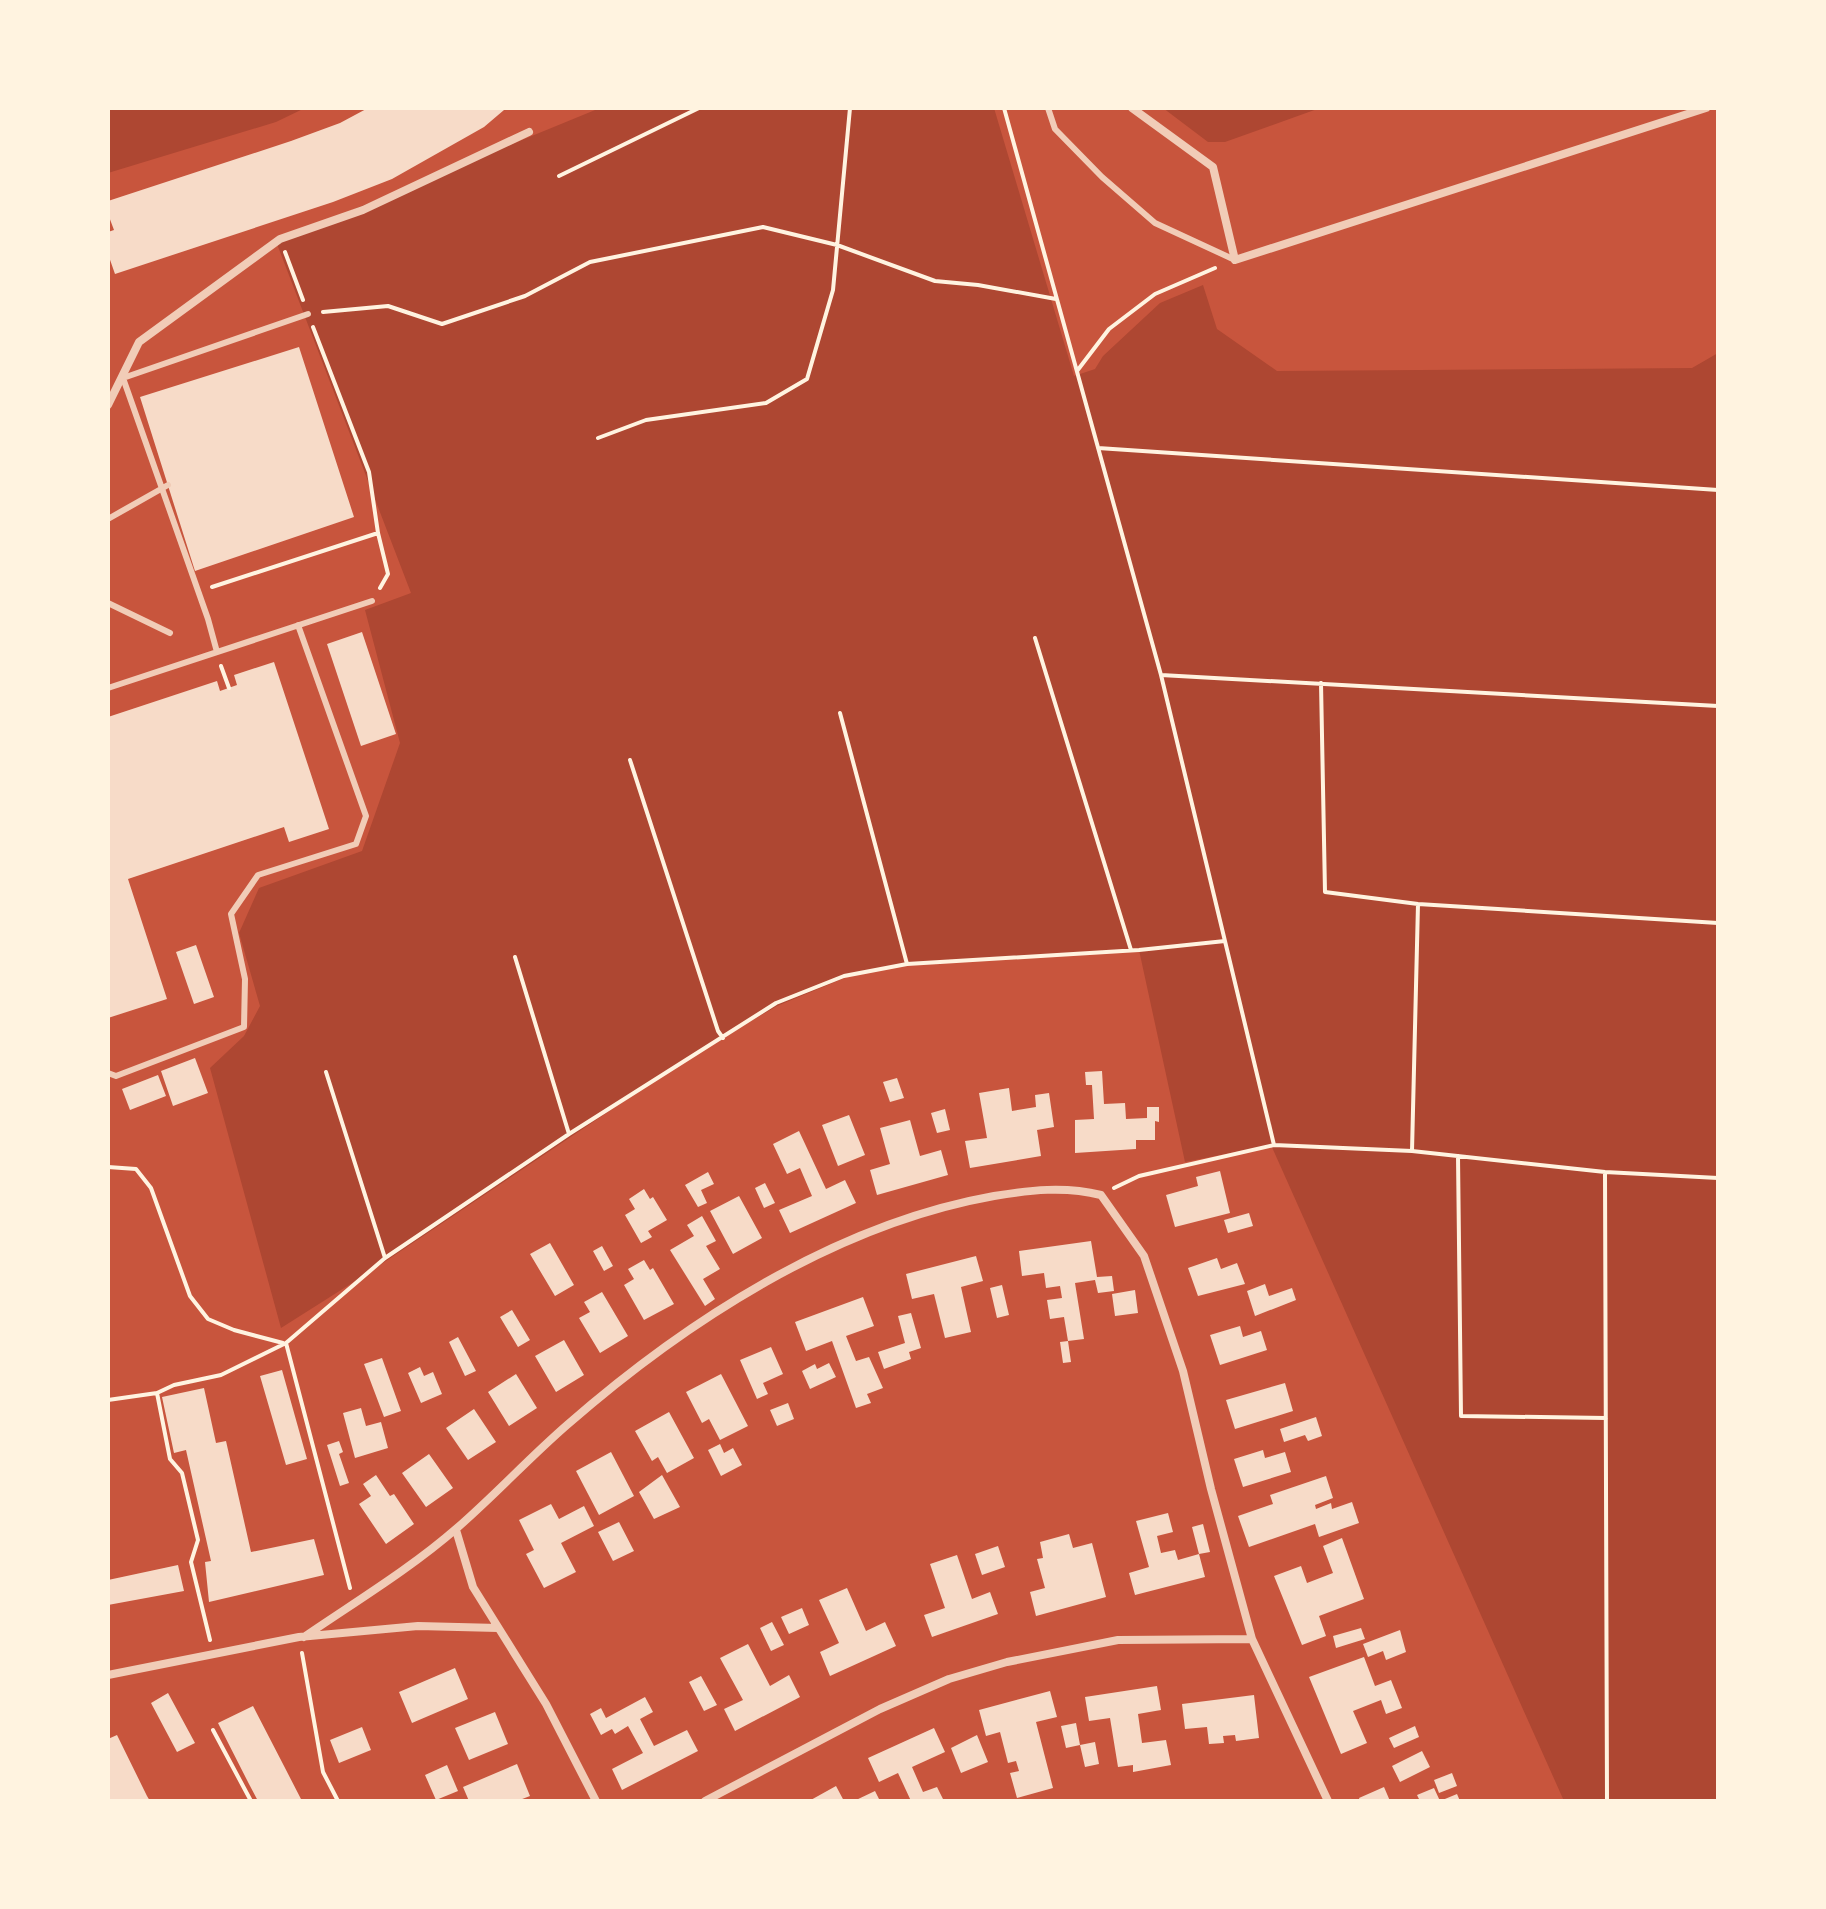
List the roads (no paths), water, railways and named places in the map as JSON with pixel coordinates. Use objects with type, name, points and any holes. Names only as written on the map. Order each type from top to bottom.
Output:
[{"type":"street","points":[[1132,108],[1213,167],[1235,260],[1704,109]]},
{"type":"street","points":[[108,405],[139,342],[280,239],[363,210],[529,132]]},
{"type":"street","points":[[302,1637],[456,1530],[567,1424],[678,1337],[776,1276],[889,1224],[962,1202],[1033,1190],[1083,1190],[1101,1195],[1144,1256],[1183,1371],[1252,1639],[1328,1801]]},
{"type":"street","points":[[456,1530],[473,1587],[546,1704],[596,1801]]},
{"type":"street","points":[[108,1675],[302,1637],[418,1626],[498,1628]]},
{"type":"street","points":[[705,1801],[880,1709],[949,1679],[992,1666],[1118,1640],[1252,1639]]},
{"type":"lane","points":[[1048,108],[1055,129],[1102,177],[1155,223],[1235,260]]},
{"type":"lane","points":[[217,652],[165,486],[123,378],[308,314]]},
{"type":"lane","points":[[108,519],[165,486]]},
{"type":"lane","points":[[108,688],[372,601]]},
{"type":"lane","points":[[108,603],[170,633]]},
{"type":"lane","points":[[108,1073],[116,1076],[244,1027],[245,979],[231,914],[258,875],[356,844],[366,816],[298,625]]}]
